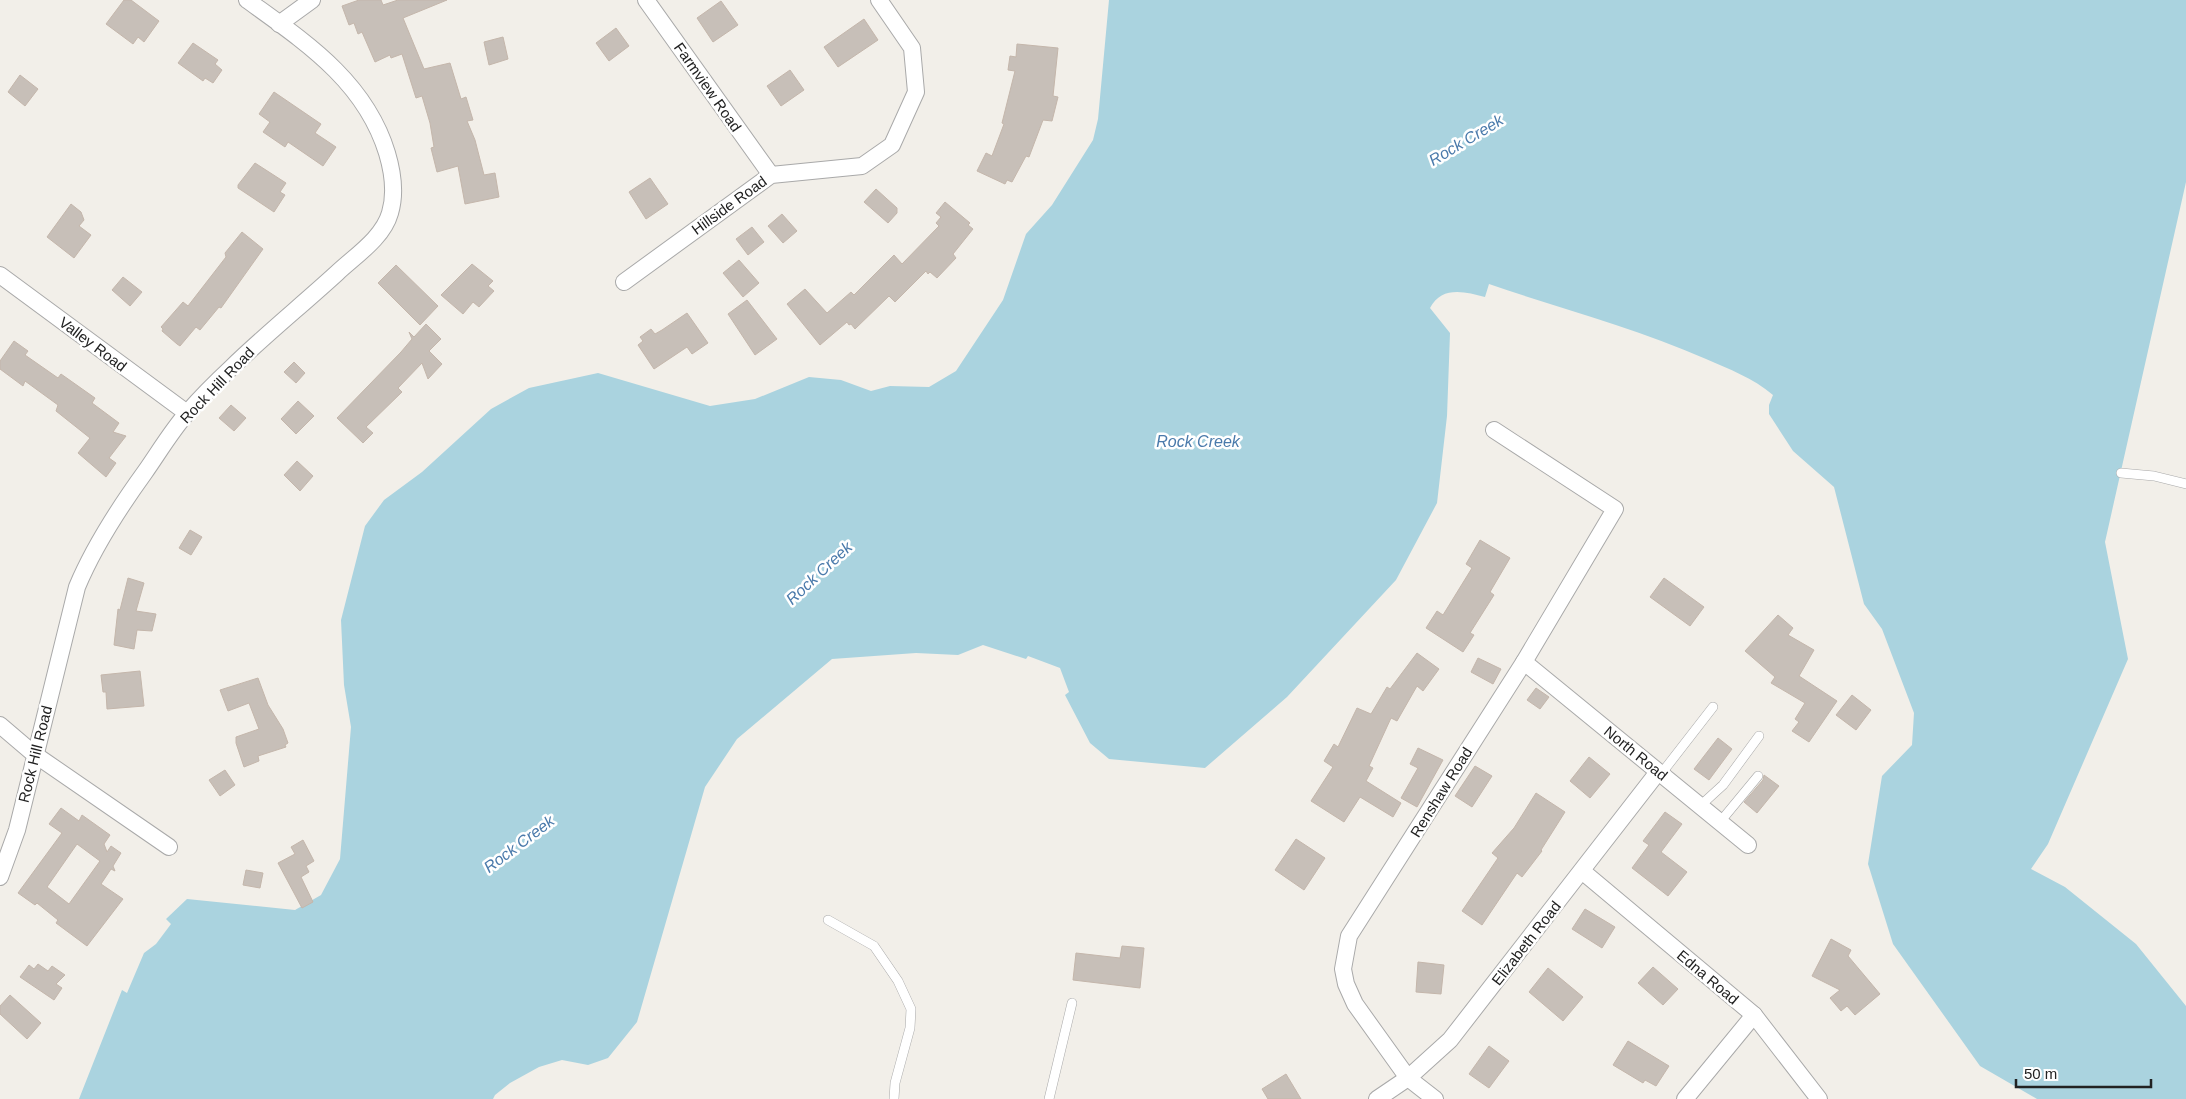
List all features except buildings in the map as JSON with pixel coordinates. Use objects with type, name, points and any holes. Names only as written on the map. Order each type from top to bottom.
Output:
[{"type":"street","name":"Rock Hill Road","points":[[0,877],[17,830],[34,754],[77,587],[88,559],[127,497],[187,413],[230,368],[370,242],[390,215],[394,183],[390,162],[382,135],[353,86],[330,64],[247,0]]},
{"type":"street","points":[[279,24],[312,0]]},
{"type":"street","name":"Farmview Road","points":[[646,0],[771,175]]},
{"type":"street","name":"Hillside Road","points":[[624,282],[771,175],[862,166],[892,145],[916,92],[912,48],[879,0]]},
{"type":"street","name":"Valley Road","points":[[0,275],[187,413]]},
{"type":"street","name":"Renshaw Road","points":[[1435,1099],[1408,1078],[1355,1004],[1346,984],[1343,969],[1350,936],[1524,662],[1615,509],[1494,430]]},
{"type":"street","name":"North Road","points":[[1524,662],[1748,844]]},
{"type":"street","points":[[0,725],[34,754],[169,846]]},
{"type":"street","name":"Elizabeth Road","points":[[1378,1099],[1408,1078],[1450,1040],[1660,773]]},
{"type":"street","name":"Edna Road","points":[[1582,871],[1754,1015],[1819,1099]]},
{"type":"street","points":[[1686,1099],[1754,1015]]},
{"type":"lane","points":[[2121,473],[2154,476],[2186,484]]},
{"type":"lane","points":[[1660,773],[1713,707]]},
{"type":"lane","points":[[1700,806],[1723,785],[1759,736]]},
{"type":"lane","points":[[1720,822],[1758,776]]},
{"type":"lane","points":[[828,920],[874,946],[898,981],[911,1009],[910,1028],[895,1083],[894,1099]]},
{"type":"lane","points":[[1049,1099],[1072,1003]]},
{"type":"water","name":"Rock Creek","points":[[1109,0],[2186,0],[2186,182],[2105,542],[2128,659],[2048,844],[2031,869],[2065,887],[2136,944],[2186,1006],[2186,1099],[2037,1099],[1980,1066],[1893,944],[1868,864],[1882,776],[1912,745],[1914,713],[1882,629],[1864,604],[1834,487],[1793,451],[1769,414],[1769,405],[1773,395],[1741,374],[1680,348],[1626,328],[1489,284],[1485,297],[1461,292],[1447,293],[1440,296],[1430,308],[1450,333],[1447,416],[1437,503],[1396,580],[1287,697],[1205,768],[1109,759],[1090,743],[1065,695],[1069,692],[1060,668],[1028,656],[1026,659],[983,645],[958,655],[916,653],[832,659],[737,739],[705,787],[637,1022],[608,1058],[588,1065],[562,1060],[539,1067],[510,1083],[495,1095],[493,1099],[79,1099],[122,990],[127,993],[144,953],[156,944],[171,924],[166,919],[187,899],[295,910],[321,895],[340,859],[351,727],[344,685],[341,620],[365,526],[384,500],[422,472],[491,409],[529,388],[598,373],[710,406],[755,399],[809,377],[841,380],[871,391],[890,386],[929,387],[956,371],[1003,300],[1026,234],[1052,205],[1093,140],[1098,119]]}]
